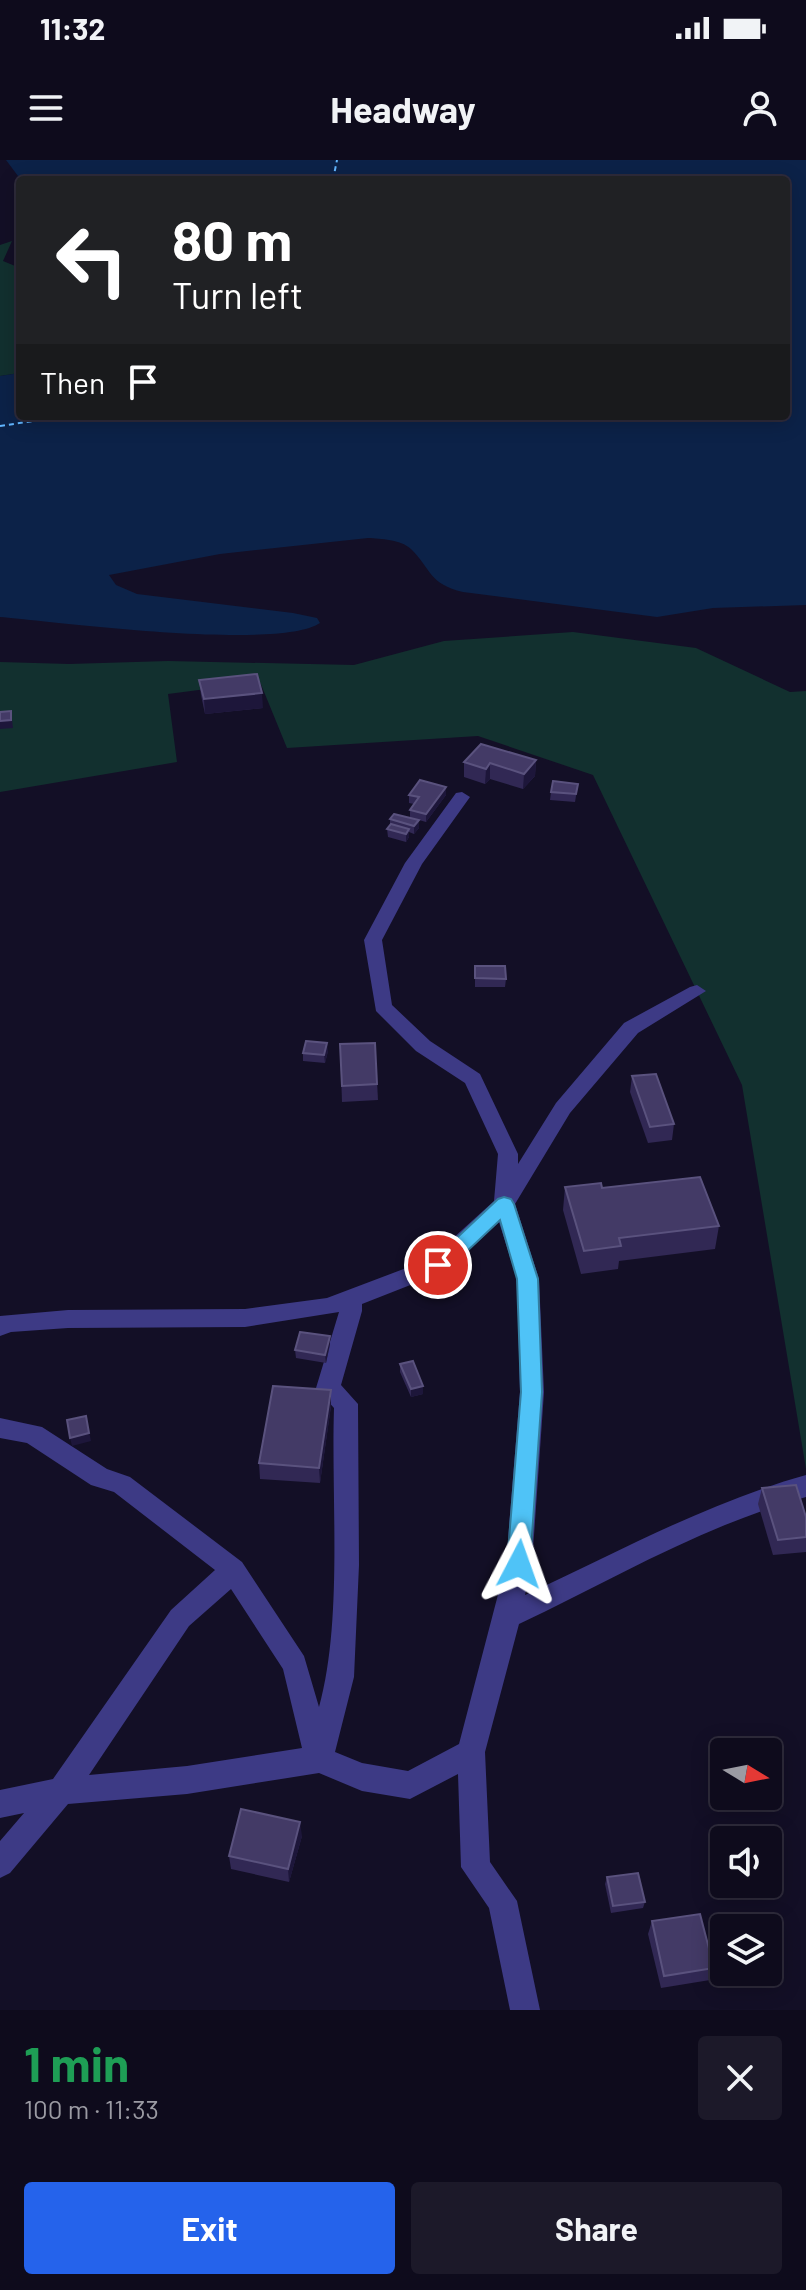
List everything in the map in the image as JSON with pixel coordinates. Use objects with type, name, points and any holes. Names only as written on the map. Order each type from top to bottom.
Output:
[{"type":"street","points":[[462,797],[414,863],[373,940],[383,1007],[423,1046],[473,1079],[508,1154],[504,1204],[528,1279],[532,1392],[519,1564],[471,1752],[476,1867],[502,1901],[525,2010]]},
{"type":"street","points":[[0,1327],[7,1323],[68,1319],[245,1318],[329,1307],[438,1265],[504,1204],[563,1108],[631,1028],[697,991]]},
{"type":"street","points":[[319,1759],[341,1677],[346,1565],[346,1404],[328,1388],[351,1311],[350,1299]]},
{"type":"street","points":[[0,1428],[33,1434],[100,1478],[121,1484],[233,1570],[295,1665],[319,1759]]},
{"type":"street","points":[[508,1616],[679,1531],[758,1497],[806,1486]]},
{"type":"street","points":[[0,1863],[61,1791],[180,1618],[233,1570]]},
{"type":"street","points":[[0,1804],[61,1791],[187,1780],[319,1759],[362,1777],[410,1785],[471,1752]]},
{"type":"green space","points":[[12,241],[3,261],[16,266],[16,374],[0,376],[0,245]]},
{"type":"green space","points":[[573,632],[696,648],[790,692],[806,691],[806,1469],[742,1085],[593,775],[478,736],[287,748],[260,682],[168,694],[177,762],[0,792],[0,662],[69,664],[168,661],[354,665],[444,641]]},
{"type":"water","points":[[6,160],[806,160],[806,605],[713,608],[657,617],[463,592],[443,585],[407,546],[390,540],[368,538],[220,554],[109,575],[116,585],[137,594],[293,613],[317,618],[320,623],[297,631],[216,635],[0,617],[0,376],[16,374],[16,420],[790,420],[790,176],[18,176]]},
{"type":"building","points":[[257,674],[262,693],[204,699],[199,680]]},
{"type":"building","points":[[11,711],[11,720],[0,721],[0,712]]},
{"type":"building","points":[[481,744],[536,760],[524,774],[490,763],[486,769],[464,762]]},
{"type":"building","points":[[420,780],[446,787],[426,814],[410,810],[419,797],[409,795]]},
{"type":"building","points":[[553,781],[578,784],[576,794],[551,792]]},
{"type":"building","points":[[394,814],[419,820],[414,826],[390,819]]},
{"type":"building","points":[[391,824],[409,829],[406,834],[387,829]]},
{"type":"building","points":[[475,966],[505,966],[506,979],[475,978]]},
{"type":"building","points":[[306,1041],[327,1043],[324,1055],[303,1053]]},
{"type":"building","points":[[375,1043],[377,1084],[342,1086],[340,1044]]},
{"type":"building","points":[[656,1074],[674,1124],[650,1127],[632,1076]]},
{"type":"building","points":[[700,1177],[719,1226],[619,1238],[621,1246],[584,1251],[565,1187],[601,1183],[602,1188]]},
{"type":"building","points":[[300,1332],[330,1336],[325,1355],[295,1350]]},
{"type":"building","points":[[413,1361],[423,1386],[411,1389],[400,1364]]},
{"type":"building","points":[[273,1386],[331,1390],[319,1468],[259,1463]]},
{"type":"building","points":[[86,1416],[89,1433],[70,1438],[67,1420]]},
{"type":"building","points":[[796,1485],[806,1517],[806,1537],[778,1540],[762,1488]]},
{"type":"building","points":[[241,1809],[300,1822],[288,1869],[229,1856]]},
{"type":"building","points":[[638,1873],[645,1902],[613,1906],[607,1877]]},
{"type":"building","points":[[700,1914],[710,1953],[710,1969],[664,1976],[652,1921]]},
{"type":"ferry route","points":[[334,176],[337,160]]},
{"type":"ferry route","points":[[0,426],[40,420]]},
{"type":"route","points":[[438,1265],[504,1204],[528,1279],[532,1392],[519,1564]]}]
